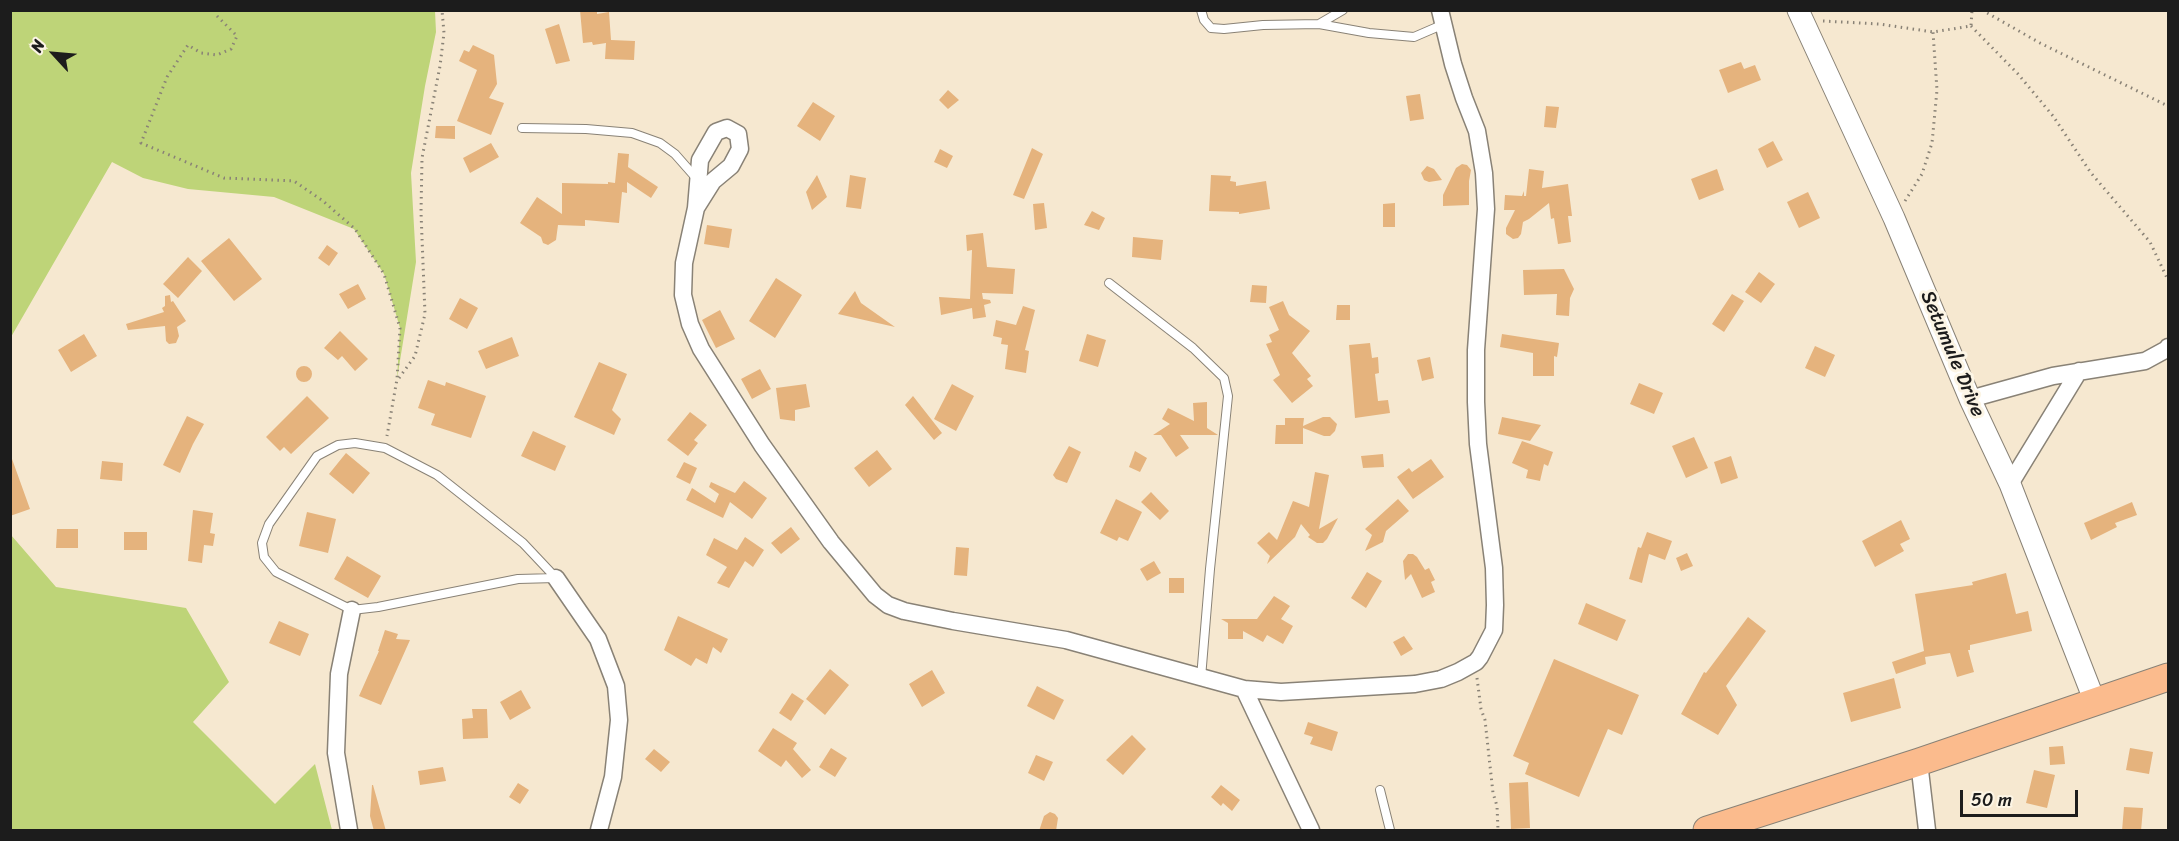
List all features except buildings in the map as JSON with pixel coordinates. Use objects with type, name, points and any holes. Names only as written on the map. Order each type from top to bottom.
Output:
[{"type":"main road","points":[[1707,831],[2169,677]]},
{"type":"street","name":"Setumule Drive","points":[[1801,15],[1894,218],[1970,399],[2010,484],[2095,702]]},
{"type":"street","points":[[696,208],[713,181],[731,166],[740,149],[738,134],[727,128],[716,132],[700,160],[696,208],[684,262],[682,295],[690,324],[700,349],[762,445],[831,542],[875,595],[888,605],[903,611],[952,621],[1066,640],[1244,689],[1281,692],[1415,684],[1442,679],[1476,662],[1494,630],[1495,605],[1494,568],[1478,444],[1476,402],[1476,350],[1485,230],[1485,173],[1478,131],[1452,64],[1442,17]]},
{"type":"street","points":[[1970,399],[2053,376],[2145,361],[2169,346]]},
{"type":"street","points":[[2010,484],[2079,371]]},
{"type":"street","points":[[556,578],[598,639],[616,686],[619,720],[613,777],[599,831]]},
{"type":"street","points":[[349,831],[336,753],[339,674],[352,610]]},
{"type":"street","points":[[1244,689],[1311,831]]},
{"type":"street","points":[[1919,762],[1927,831]]},
{"type":"lane","points":[[1202,10],[1204,20],[1211,28],[1319,24],[1369,33],[1414,37],[1442,17]]},
{"type":"lane","points":[[1319,24],[1343,10]]},
{"type":"lane","points":[[522,128],[586,129],[632,133],[668,148],[699,181]]},
{"type":"lane","points":[[1109,283],[1193,348],[1224,378],[1228,396],[1209,569],[1201,678]]},
{"type":"lane","points":[[355,443],[385,448],[437,475],[482,508],[523,543],[556,578],[518,579],[378,607],[352,610],[276,572],[264,557],[262,543],[269,524],[317,456],[338,445],[355,443]]},
{"type":"lane","points":[[1380,790],[1390,831]]},
{"type":"path","points":[[398,380],[416,356],[425,314],[421,212],[422,158],[440,66],[444,33],[442,10]]},
{"type":"path","points":[[1972,10],[1971,26],[2018,74],[2053,116],[2091,173],[2150,242],[2169,280]]},
{"type":"path","points":[[1982,10],[2040,43],[2169,106]]},
{"type":"path","points":[[1801,15],[1933,32],[1971,26]]},
{"type":"path","points":[[217,16],[237,36],[231,49],[217,55],[201,53],[188,45],[167,77],[141,143],[224,178],[294,181],[324,201],[354,229],[384,274],[400,328],[398,380],[385,448]]},
{"type":"path","points":[[1894,218],[1922,174],[1932,143],[1937,90],[1933,32]]},
{"type":"path","points":[[1476,662],[1493,793],[1497,806],[1498,831]]},
{"type":"green space","points":[[11,10],[435,11],[436,32],[411,173],[416,262],[397,379],[400,328],[384,274],[354,229],[274,197],[188,189],[143,178],[112,162],[11,337]]},
{"type":"green space","points":[[11,535],[56,587],[186,608],[229,682],[193,722],[275,804],[315,764],[332,830],[11,830]]}]
